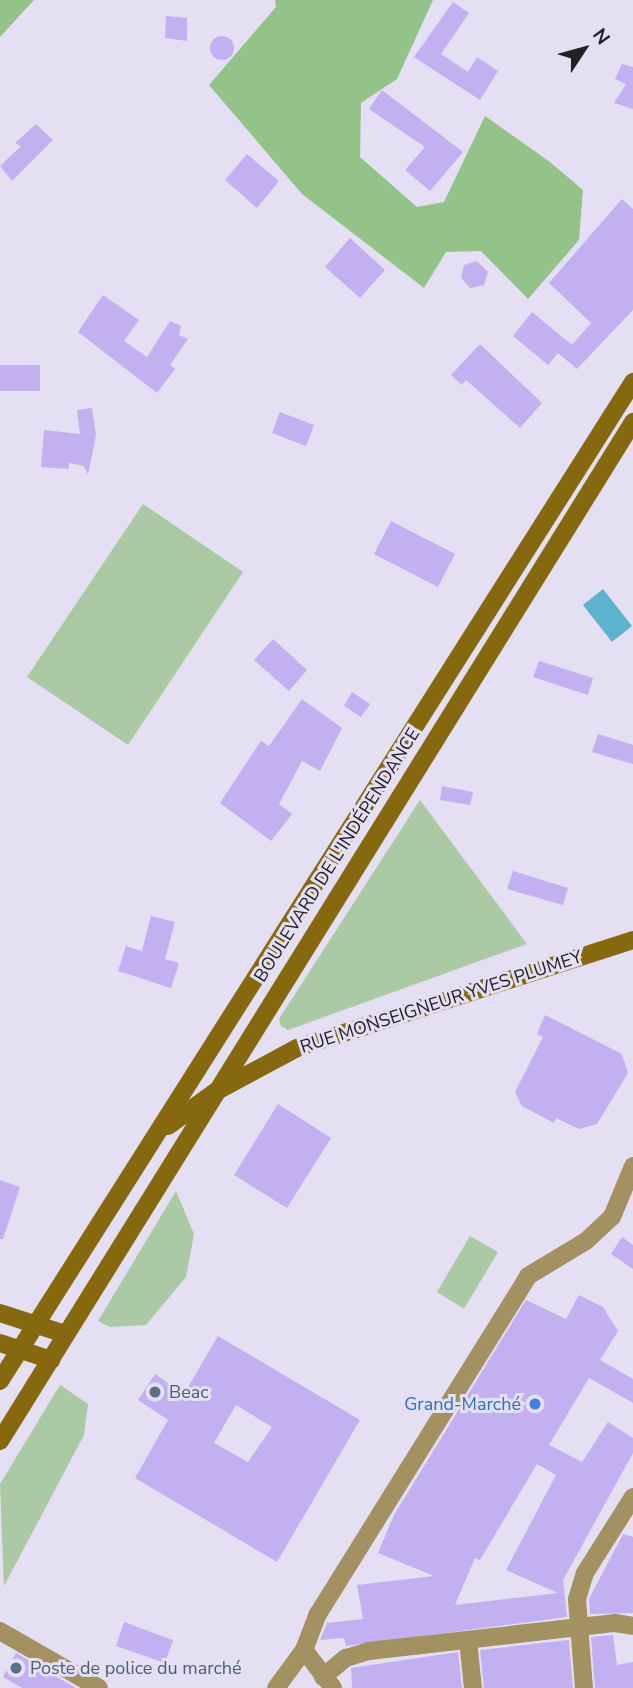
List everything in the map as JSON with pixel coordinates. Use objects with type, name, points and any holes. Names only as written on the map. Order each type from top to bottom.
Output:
[{"type":"main road","name":"BOULEVARD DE L'INDÉPENDANCE","points":[[0,1381],[33,1324],[633,382]]},
{"type":"main road","name":"BOULEVARD DE L'INDÉPENDANCE","points":[[0,1441],[633,422]]},
{"type":"main road","name":"RUE MONSEIGNEUR YVES PLUMEY","points":[[215,1092],[297,1048],[633,940]]},
{"type":"main road","points":[[155,1136],[215,1092]]},
{"type":"main road","points":[[0,1313],[65,1334]]},
{"type":"main road","points":[[0,1343],[51,1360]]},
{"type":"street","points":[[276,1688],[304,1650],[318,1614],[528,1276],[586,1241],[612,1217],[633,1166]]},
{"type":"street","points":[[584,1688],[577,1631],[585,1573],[633,1497]]},
{"type":"street","points":[[304,1650],[328,1682],[346,1658],[369,1651],[577,1631],[615,1623],[633,1626]]},
{"type":"street","points":[[3,1640],[99,1688]]},
{"type":"street","points":[[468,1640],[473,1688]]},
{"type":"green space","points":[[0,0],[34,0],[0,37]]},
{"type":"green space","points":[[275,0],[433,0],[397,79],[361,103],[360,157],[417,207],[444,202],[485,116],[550,162],[583,190],[579,240],[528,299],[481,251],[446,252],[424,288],[302,194],[209,85],[276,7]]},
{"type":"green space","points":[[143,504],[243,572],[128,745],[27,677]]},
{"type":"green space","points":[[420,800],[527,944],[288,1030],[281,1026],[279,1019]]},
{"type":"green space","points":[[176,1191],[194,1234],[186,1277],[146,1325],[110,1327],[98,1321]]},
{"type":"green space","points":[[470,1236],[498,1252],[464,1309],[437,1292]]},
{"type":"green space","points":[[60,1385],[88,1404],[84,1435],[4,1586],[0,1484]]},
{"type":"water","points":[[603,589],[632,626],[612,642],[583,605]]},
{"type":"building","points":[[453,2],[469,13],[441,54],[468,72],[477,57],[498,71],[480,100],[414,57]]},
{"type":"building","points":[[166,16],[187,18],[187,41],[165,38]]},
{"type":"building","points":[[222,36],[231,39],[234,48],[231,57],[222,60],[213,57],[210,48],[213,39]]},
{"type":"building","points":[[622,64],[633,67],[633,109],[614,103],[626,84],[615,79]]},
{"type":"building","points":[[382,90],[463,152],[430,191],[405,170],[425,147],[369,109]]},
{"type":"building","points":[[36,124],[53,140],[12,181],[0,166],[21,146],[15,143]]},
{"type":"building","points":[[247,154],[279,181],[257,208],[225,180]]},
{"type":"building","points":[[622,199],[633,209],[633,310],[577,369],[558,353],[548,365],[513,336],[532,312],[572,345],[591,323],[549,283]]},
{"type":"building","points":[[350,238],[385,270],[360,298],[325,267]]},
{"type":"building","points":[[477,261],[488,272],[484,285],[470,288],[461,278],[464,265]]},
{"type":"building","points":[[103,295],[139,320],[124,341],[147,357],[170,321],[181,326],[179,335],[188,339],[170,365],[175,369],[157,393],[78,332]]},
{"type":"building","points":[[480,344],[542,403],[520,428],[466,380],[462,385],[451,375]]},
{"type":"building","points":[[0,365],[40,365],[40,391],[0,391]]},
{"type":"building","points":[[92,408],[96,435],[88,475],[84,466],[69,463],[69,469],[41,467],[44,430],[80,434],[77,410]]},
{"type":"building","points":[[280,412],[314,425],[306,446],[272,433]]},
{"type":"building","points":[[391,521],[455,554],[438,587],[374,554]]},
{"type":"building","points":[[273,639],[307,670],[289,691],[254,660]]},
{"type":"building","points":[[539,661],[593,678],[588,695],[533,677]]},
{"type":"building","points":[[352,692],[370,704],[361,717],[344,706]]},
{"type":"building","points":[[302,699],[342,728],[320,771],[302,761],[279,804],[292,814],[271,841],[220,803],[261,741],[269,746]]},
{"type":"building","points":[[598,734],[633,745],[633,764],[592,752]]},
{"type":"building","points":[[442,786],[473,792],[470,805],[440,800]]},
{"type":"building","points":[[513,871],[568,888],[563,905],[507,889]]},
{"type":"building","points":[[151,916],[175,922],[165,959],[179,963],[171,988],[118,971],[126,946],[142,951]]},
{"type":"building","points":[[545,1015],[622,1054],[628,1073],[597,1124],[579,1129],[556,1118],[554,1123],[522,1106],[515,1092],[543,1037],[537,1034]]},
{"type":"building","points":[[278,1104],[331,1138],[287,1208],[234,1175]]},
{"type":"building","points":[[0,1180],[20,1187],[3,1239],[0,1239]]},
{"type":"building","points":[[622,1237],[633,1245],[633,1269],[611,1254]]},
{"type":"building","points":[[579,1295],[603,1307],[618,1331],[600,1360],[633,1379],[633,1403],[589,1378],[549,1445],[582,1462],[608,1422],[633,1438],[633,1453],[563,1580],[567,1617],[346,1646],[344,1638],[320,1640],[327,1623],[363,1619],[357,1585],[434,1576],[378,1553],[394,1515],[526,1300],[566,1319]],"holes":[[[537,1464],[556,1475],[506,1570],[558,1593],[455,1605],[475,1558],[480,1560]]]},
{"type":"building","points":[[218,1336],[360,1420],[277,1562],[135,1478],[168,1420],[138,1400],[155,1374],[184,1394]],"holes":[[[236,1405],[272,1427],[248,1462],[214,1443]]]},
{"type":"building","points":[[623,1534],[633,1537],[633,1613],[590,1614],[589,1599]]},
{"type":"building","points":[[124,1622],[173,1640],[165,1663],[116,1646]]},
{"type":"building","points":[[613,1635],[617,1665],[633,1662],[633,1688],[595,1688],[591,1637]]},
{"type":"building","points":[[569,1640],[573,1688],[484,1688],[480,1650]]},
{"type":"building","points":[[458,1652],[462,1688],[352,1688],[351,1668]]},
{"type":"building","points":[[16,1653],[76,1688],[22,1688],[3,1677]]},
{"type":"place","name":"Beac","points":[[155,1392]]},
{"type":"place","name":"Grand-Marché","points":[[535,1404]]},
{"type":"place","name":"Poste de police du marché","points":[[16,1668]]}]
